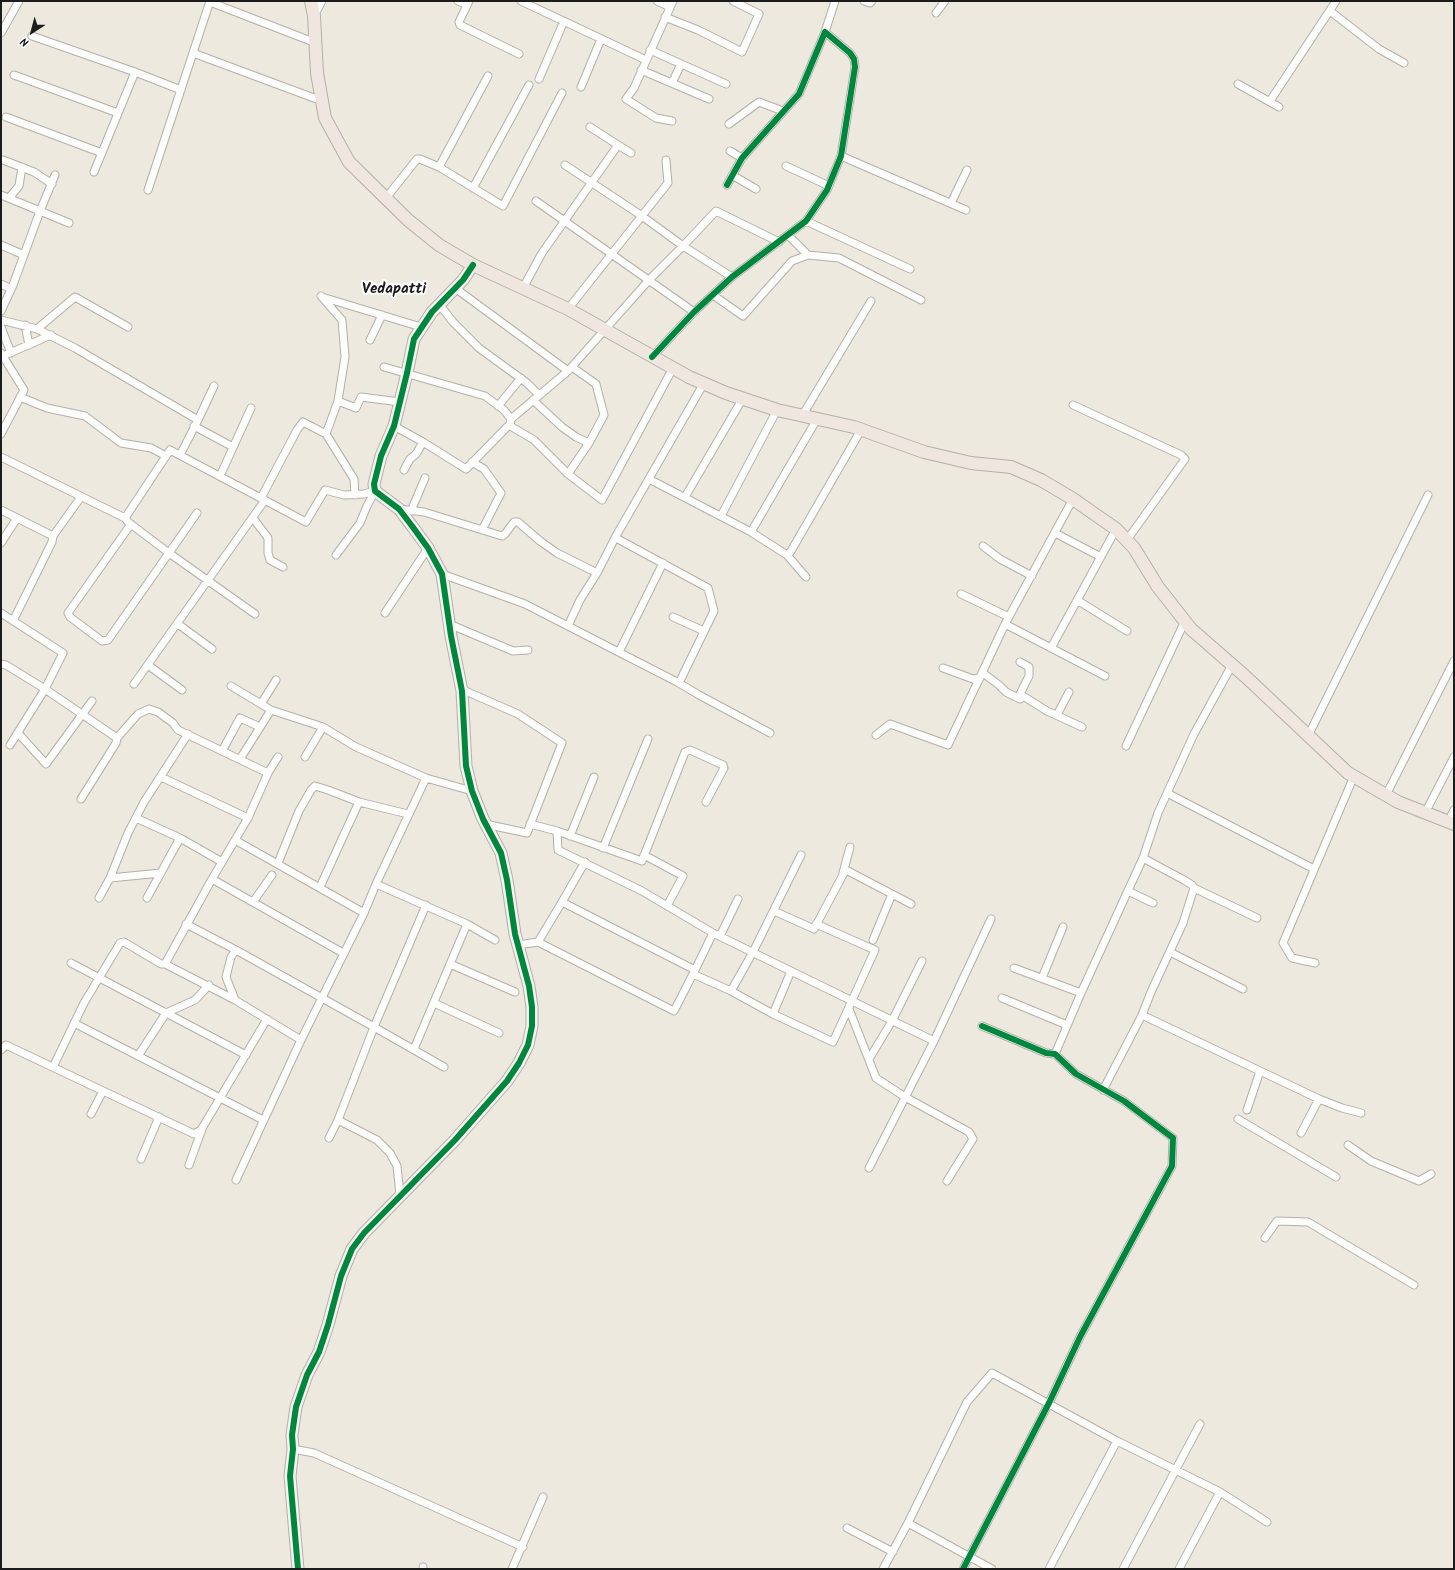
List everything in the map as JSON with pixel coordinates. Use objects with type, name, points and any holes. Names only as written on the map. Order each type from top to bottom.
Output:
[{"type":"main road","points":[[311,1],[314,16],[316,44],[316,73],[326,118],[349,162],[408,220],[439,245],[473,264],[568,309],[652,357],[704,383],[777,410],[861,430],[924,452],[971,463],[1011,467],[1041,480],[1073,499],[1116,529],[1134,548],[1158,587],[1191,629],[1348,773],[1398,802],[1451,823]]},
{"type":"street","points":[[1,33],[20,1]]},
{"type":"street","points":[[148,190],[210,1],[316,44]]},
{"type":"street","points":[[314,16],[322,1]]},
{"type":"street","points":[[458,1],[468,3],[459,22],[460,25],[519,54]]},
{"type":"street","points":[[521,1],[646,60]]},
{"type":"street","points":[[657,1],[671,4],[634,88],[626,99],[656,118],[672,121]]},
{"type":"street","points":[[666,16],[742,52],[759,14],[733,1]]},
{"type":"street","points":[[727,185],[742,158],[799,94],[835,1]]},
{"type":"street","points":[[864,1],[870,3],[872,1]]},
{"type":"street","points":[[936,13],[945,1]]},
{"type":"street","points":[[1270,101],[1336,1]]},
{"type":"street","points":[[1330,11],[1379,49],[1404,63]]},
{"type":"street","points":[[539,79],[564,21]]},
{"type":"street","points":[[652,357],[694,312],[732,277],[806,221],[829,186],[841,156],[855,67],[854,59],[850,52],[824,32]]},
{"type":"street","points":[[32,36],[135,72],[181,90]]},
{"type":"street","points":[[581,87],[601,39]]},
{"type":"street","points":[[650,50],[726,84]]},
{"type":"street","points":[[193,53],[322,101]]},
{"type":"street","points":[[672,83],[681,64]]},
{"type":"street","points":[[641,70],[709,99]]},
{"type":"street","points":[[94,172],[135,72]]},
{"type":"street","points":[[14,75],[118,113]]},
{"type":"street","points":[[439,167],[488,76]]},
{"type":"street","points":[[1238,84],[1279,107]]},
{"type":"street","points":[[473,188],[529,85]]},
{"type":"street","points":[[386,198],[416,159],[420,159],[439,167],[503,206],[562,93]]},
{"type":"street","points":[[728,124],[759,102],[784,111]]},
{"type":"street","points":[[6,117],[102,153]]},
{"type":"street","points":[[590,127],[631,153]]},
{"type":"street","points":[[523,288],[542,254],[618,145]]},
{"type":"street","points":[[730,151],[742,158]]},
{"type":"street","points":[[841,156],[966,210]]},
{"type":"street","points":[[3,160],[34,172],[52,184]]},
{"type":"street","points":[[568,309],[668,183],[666,160]]},
{"type":"street","points":[[565,165],[732,277]]},
{"type":"street","points":[[786,166],[829,186]]},
{"type":"street","points":[[9,198],[19,186],[22,168]]},
{"type":"street","points":[[951,203],[967,170]]},
{"type":"street","points":[[1,311],[55,175]]},
{"type":"street","points":[[732,175],[756,189]]},
{"type":"street","points":[[1,195],[69,223]]},
{"type":"street","points":[[536,201],[565,223],[694,312]]},
{"type":"street","points":[[394,426],[466,469],[511,421],[570,369],[649,280],[684,246],[716,211],[778,242]]},
{"type":"street","points":[[806,221],[910,269]]},
{"type":"street","points":[[788,235],[808,255]]},
{"type":"street","points":[[1,246],[24,255]]},
{"type":"street","points":[[713,295],[743,316],[792,261],[808,255],[840,258],[921,300]]},
{"type":"street","points":[[298,1569],[290,1476],[293,1448],[292,1435],[296,1407],[307,1375],[319,1352],[341,1276],[352,1249],[364,1233],[455,1140],[507,1081],[519,1064],[528,1045],[532,1026],[532,1007],[529,986],[515,934],[507,880],[501,853],[485,824],[472,791],[466,766],[462,689],[449,624],[442,574],[428,548],[399,509],[376,491],[374,484],[381,456],[394,426],[414,339],[432,312],[463,280],[473,264]]},
{"type":"street","points":[[1,284],[11,289]]},
{"type":"street","points":[[455,288],[570,369],[596,384],[604,415],[589,443],[568,474]]},
{"type":"street","points":[[326,434],[338,401],[345,357],[342,320],[321,296],[421,328]]},
{"type":"street","points":[[37,329],[75,297],[128,327]]},
{"type":"street","points":[[802,416],[871,301]]},
{"type":"street","points":[[439,304],[453,322],[479,348],[521,378],[536,398],[562,426],[576,437],[589,443]]},
{"type":"street","points":[[370,340],[382,315]]},
{"type":"street","points":[[1,320],[37,329],[75,348],[233,447]]},
{"type":"street","points":[[25,326],[29,345]]},
{"type":"street","points":[[1,328],[11,353]]},
{"type":"street","points":[[1,434],[24,390],[2,355],[11,353],[50,335]]},
{"type":"street","points":[[384,367],[485,396],[498,406],[511,421],[514,428],[534,440],[568,474],[602,500],[673,368]]},
{"type":"street","points":[[498,406],[521,378]]},
{"type":"street","points":[[568,626],[580,600],[597,573],[704,383]]},
{"type":"street","points":[[180,455],[214,386]]},
{"type":"street","points":[[20,397],[47,408],[85,416],[121,443],[151,448],[166,456]]},
{"type":"street","points":[[338,401],[356,408],[361,397],[400,402]]},
{"type":"street","points":[[685,497],[743,398]]},
{"type":"street","points":[[1073,405],[1182,455],[1185,459],[1127,540]]},
{"type":"street","points":[[220,476],[251,408]]},
{"type":"street","points":[[721,516],[777,410]]},
{"type":"street","points":[[751,532],[818,419]]},
{"type":"street","points":[[134,684],[253,518],[297,430],[303,422],[326,434],[354,479],[355,494]]},
{"type":"street","points":[[787,555],[791,551],[861,430]]},
{"type":"street","points":[[404,470],[410,459],[416,454],[423,442]]},
{"type":"street","points":[[125,518],[170,450],[306,522],[325,490],[344,495],[364,494],[376,491]]},
{"type":"street","points":[[1,457],[125,518],[208,582],[255,614]]},
{"type":"street","points":[[472,462],[484,469],[500,494],[482,530]]},
{"type":"street","points":[[411,511],[425,478]]},
{"type":"street","points":[[649,479],[751,532],[787,555],[806,577]]},
{"type":"street","points":[[336,554],[360,523],[367,506],[376,491]]},
{"type":"street","points":[[1308,736],[1428,495]]},
{"type":"street","points":[[13,621],[52,542],[53,536],[81,497]]},
{"type":"street","points":[[876,736],[890,724],[948,745],[1007,621],[1073,499]]},
{"type":"street","points":[[399,509],[424,512],[502,536],[514,522],[518,522],[557,553],[597,573]]},
{"type":"street","points":[[1,510],[53,536]]},
{"type":"street","points":[[131,524],[68,613],[70,617],[102,641],[108,640],[197,513]]},
{"type":"street","points":[[1,543],[17,518]]},
{"type":"street","points":[[253,518],[268,538],[268,553],[270,560],[283,567]]},
{"type":"street","points":[[1051,648],[1116,529]]},
{"type":"street","points":[[1055,533],[1100,557]]},
{"type":"street","points":[[616,538],[663,562],[708,588],[714,611],[680,683]]},
{"type":"street","points":[[983,546],[1000,559],[1032,576]]},
{"type":"street","points":[[385,613],[428,548]]},
{"type":"street","points":[[619,652],[663,562]]},
{"type":"street","points":[[442,574],[525,604],[680,683],[699,695],[770,733]]},
{"type":"street","points":[[961,594],[1051,648],[1104,676]]},
{"type":"street","points":[[1077,600],[1127,631]]},
{"type":"street","points":[[1,613],[63,653],[45,689],[10,745]]},
{"type":"street","points":[[674,617],[704,631]]},
{"type":"street","points":[[1126,746],[1185,621]]},
{"type":"street","points":[[178,624],[212,649]]},
{"type":"street","points":[[449,624],[512,651],[528,650]]},
{"type":"street","points":[[1386,795],[1454,661]]},
{"type":"street","points":[[1018,698],[1029,676],[1029,667],[1020,662]]},
{"type":"street","points":[[1,664],[6,665],[45,689],[117,738]]},
{"type":"street","points":[[148,665],[182,690]]},
{"type":"street","points":[[1055,1054],[1081,993],[1143,858],[1158,813],[1167,793],[1194,734],[1232,665]]},
{"type":"street","points":[[943,668],[973,679],[981,676],[999,685],[1006,692],[1020,699],[1023,696],[1082,727]]},
{"type":"street","points":[[261,704],[276,680]]},
{"type":"street","points":[[231,686],[271,710],[323,727],[356,747],[426,778],[472,791]]},
{"type":"street","points":[[462,689],[518,714],[562,743],[527,833],[485,824]]},
{"type":"street","points":[[1057,715],[1069,692]]},
{"type":"street","points":[[18,733],[46,764],[92,701]]},
{"type":"street","points":[[81,799],[116,743],[117,738],[138,714],[149,709],[158,712],[173,723],[178,730],[268,773]]},
{"type":"street","points":[[240,760],[271,710]]},
{"type":"street","points":[[222,751],[240,718],[260,727]]},
{"type":"street","points":[[305,757],[323,727]]},
{"type":"street","points":[[99,898],[110,878],[128,833],[144,802],[188,734]]},
{"type":"street","points":[[603,848],[648,739]]},
{"type":"street","points":[[530,824],[557,831],[642,861],[685,752],[690,750],[723,765],[724,768],[706,802]]},
{"type":"street","points":[[165,964],[186,924],[248,818],[268,773],[278,757]]},
{"type":"street","points":[[1425,813],[1454,757]]},
{"type":"street","points":[[1315,963],[1292,958],[1283,943],[1354,776]]},
{"type":"street","points":[[161,777],[248,818]]},
{"type":"street","points":[[570,836],[594,777]]},
{"type":"street","points":[[236,1180],[301,1040],[364,913],[408,814],[426,778]]},
{"type":"street","points":[[278,863],[299,811],[315,786],[359,802],[408,814]]},
{"type":"street","points":[[1167,793],[1314,869]]},
{"type":"street","points":[[320,887],[359,802]]},
{"type":"street","points":[[1451,823],[1454,810]]},
{"type":"street","points":[[136,818],[180,838],[222,862]]},
{"type":"street","points":[[557,831],[558,850],[642,891],[717,934],[852,1002],[934,1040]]},
{"type":"street","points":[[147,898],[180,838]]},
{"type":"street","points":[[235,840],[364,913]]},
{"type":"street","points":[[774,911],[814,929],[843,873],[850,847]]},
{"type":"street","points":[[644,855],[682,876],[667,906]]},
{"type":"street","points":[[731,991],[753,952],[801,855]]},
{"type":"street","points":[[1143,858],[1184,880],[1194,888],[1257,918]]},
{"type":"street","points":[[538,942],[585,862]]},
{"type":"street","points":[[843,873],[844,871],[848,871],[911,904]]},
{"type":"street","points":[[110,878],[161,873]]},
{"type":"street","points":[[253,902],[272,875]]},
{"type":"street","points":[[212,879],[343,953]]},
{"type":"street","points":[[376,884],[467,924],[495,940]]},
{"type":"street","points":[[1103,1090],[1142,1015],[1150,992],[1183,923],[1194,888]]},
{"type":"street","points":[[1128,891],[1153,903]]},
{"type":"street","points":[[873,940],[892,894]]},
{"type":"street","points":[[518,945],[538,942],[674,1011],[694,972],[738,899]]},
{"type":"street","points":[[562,902],[773,1014],[833,1042],[875,950],[816,924]]},
{"type":"street","points":[[329,1138],[338,1120],[374,1027],[426,905]]},
{"type":"street","points":[[869,1168],[934,1040],[991,919]]},
{"type":"street","points":[[186,924],[236,950],[444,1067]]},
{"type":"street","points":[[414,1049],[467,924]]},
{"type":"street","points":[[1042,978],[1063,927]]},
{"type":"street","points":[[53,1066],[74,1023],[122,942],[160,964],[165,964],[209,985],[301,1040]]},
{"type":"street","points":[[235,1000],[226,977],[231,957],[236,950]]},
{"type":"street","points":[[1170,952],[1243,989]]},
{"type":"street","points":[[869,1059],[892,1021],[922,961]]},
{"type":"street","points":[[71,963],[246,1056]]},
{"type":"street","points":[[450,964],[515,992]]},
{"type":"street","points":[[1014,968],[1081,993]]},
{"type":"street","points":[[773,1014],[791,971]]},
{"type":"street","points":[[138,1056],[166,1013],[195,1000],[209,985]]},
{"type":"street","points":[[1002,998],[1067,1025]]},
{"type":"street","points":[[434,1003],[499,1033]]},
{"type":"street","points":[[849,1009],[876,1078],[906,1097],[969,1132],[973,1139],[947,1181]]},
{"type":"street","points":[[1142,1015],[1319,1099],[1342,1108],[1361,1113]]},
{"type":"street","points":[[189,1164],[202,1129],[267,1019]]},
{"type":"street","points":[[74,1023],[263,1120]]},
{"type":"street","points":[[963,1569],[1049,1403],[1080,1337],[1172,1166],[1173,1138],[1124,1102],[1076,1074],[1055,1054],[1046,1053],[982,1026]]},
{"type":"street","points":[[1,1050],[6,1045],[194,1134],[202,1129]]},
{"type":"street","points":[[1247,1110],[1260,1071]]},
{"type":"street","points":[[91,1114],[103,1091]]},
{"type":"street","points":[[1301,1133],[1319,1099]]},
{"type":"street","points":[[141,1159],[159,1118]]},
{"type":"street","points":[[1238,1119],[1336,1177]]},
{"type":"street","points":[[338,1120],[377,1140],[390,1153],[397,1166],[400,1195]]},
{"type":"street","points":[[1348,1145],[1371,1161],[1419,1181],[1431,1174]]},
{"type":"street","points":[[1265,1238],[1277,1221],[1308,1222],[1414,1285]]},
{"type":"street","points":[[883,1569],[908,1523],[967,1402],[992,1373],[1117,1441],[1220,1492],[1267,1522]]},
{"type":"street","points":[[1123,1569],[1200,1424]]},
{"type":"street","points":[[1049,1569],[1117,1441]]},
{"type":"street","points":[[293,1448],[314,1452],[523,1546]]},
{"type":"street","points":[[1179,1569],[1220,1492]]},
{"type":"street","points":[[512,1569],[543,1497]]},
{"type":"street","points":[[908,1523],[969,1558],[992,1569]]},
{"type":"street","points":[[847,1528],[893,1552]]},
{"type":"cycle path","points":[[652,357],[694,312],[732,277],[806,221],[827,190],[841,156],[855,67],[854,59],[850,53],[825,32],[799,94],[742,158],[727,185]]},
{"type":"cycle path","points":[[298,1569],[290,1476],[293,1449],[292,1435],[296,1407],[307,1375],[319,1352],[341,1276],[352,1249],[364,1233],[455,1140],[507,1081],[519,1063],[528,1045],[532,1026],[532,1007],[529,986],[515,934],[507,880],[501,853],[483,819],[472,791],[466,766],[462,691],[451,636],[442,574],[428,548],[412,526],[399,509],[375,491],[374,484],[381,456],[394,426],[414,339],[432,312],[463,280],[473,265]]},
{"type":"cycle path","points":[[963,1569],[1049,1403],[1080,1337],[1172,1166],[1173,1138],[1124,1101],[1076,1074],[1055,1054],[1046,1053],[982,1026]]},
{"type":"district","name":"Vedapatti","points":[[394,290]]}]
